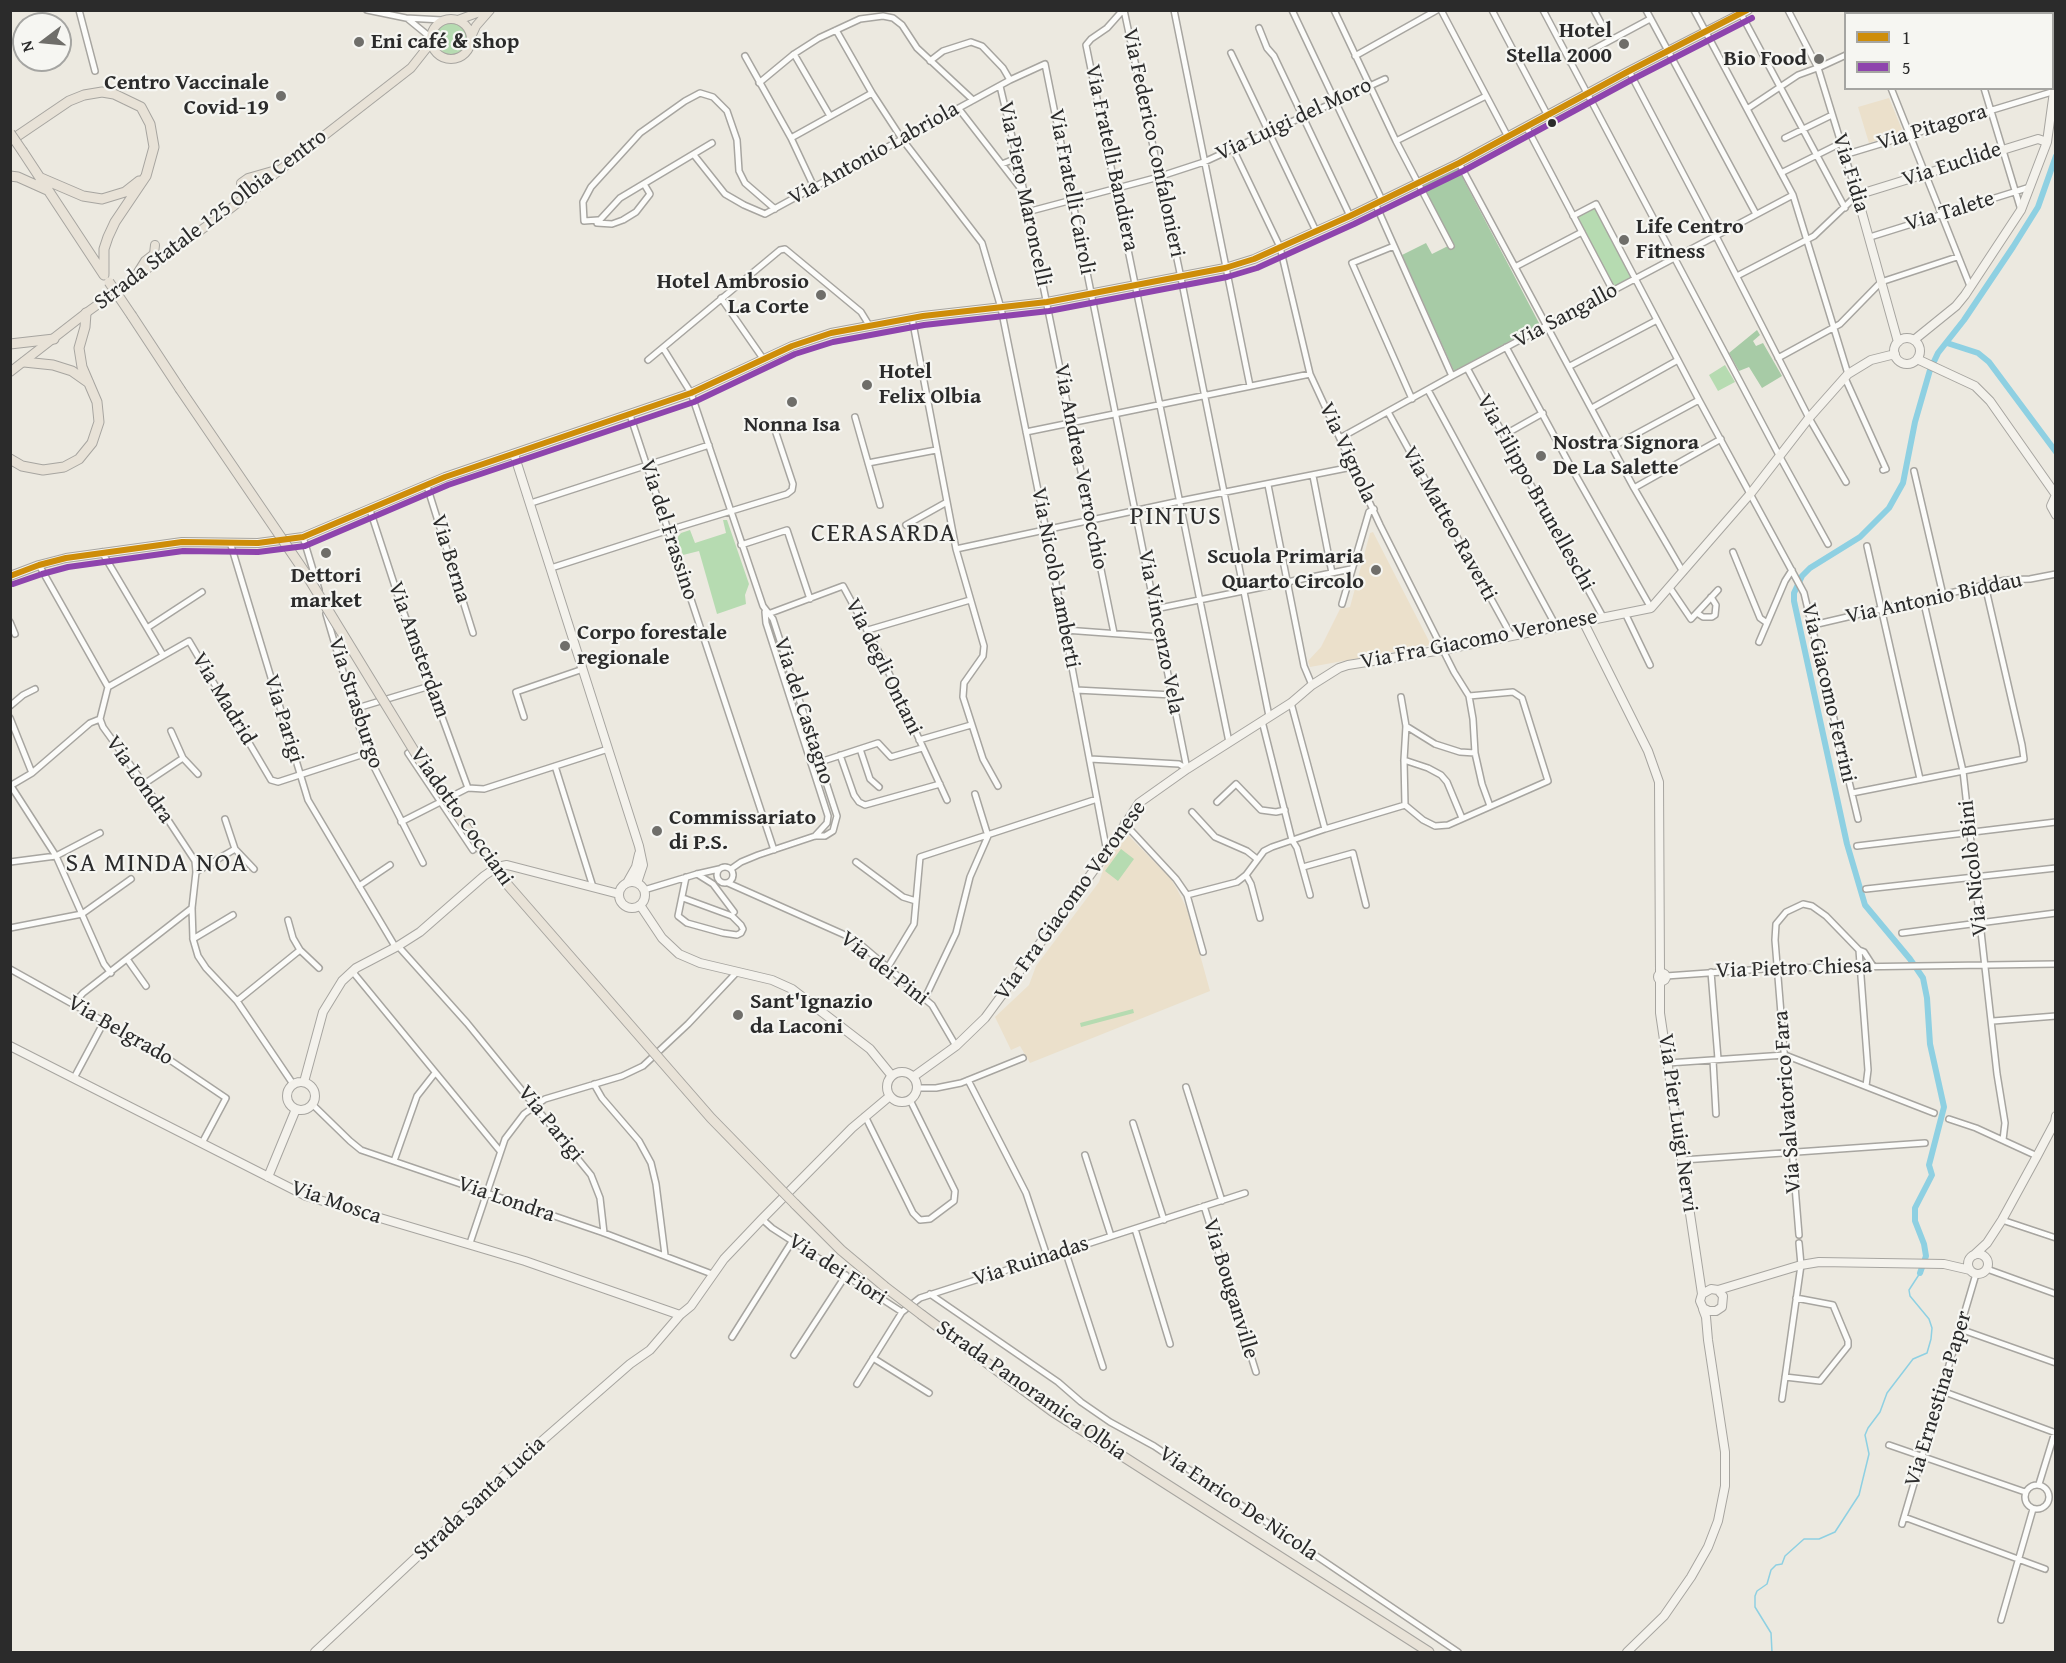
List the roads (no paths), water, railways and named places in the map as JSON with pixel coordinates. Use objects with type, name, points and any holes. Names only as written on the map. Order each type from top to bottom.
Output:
[{"type":"highway","points":[[10,141],[69,101],[84,94],[102,92],[126,99],[141,107],[150,124],[154,147],[146,176],[115,222],[108,237],[104,249],[106,278]]},
{"type":"highway","points":[[10,133],[106,278]]},
{"type":"highway","points":[[41,178],[83,196],[102,199],[125,192],[140,181],[151,161]]},
{"type":"highway","points":[[10,176],[18,177],[49,193]]},
{"type":"highway","name":"Viadotto Cocciani","points":[[106,278],[306,574],[424,767],[494,868],[711,1118],[795,1204]]},
{"type":"highway","points":[[10,459],[22,466],[43,470],[64,467],[79,459],[92,443],[99,422],[97,402],[82,367],[79,348],[86,313]]},
{"type":"highway","points":[[10,344],[54,339]]},
{"type":"highway","points":[[24,362],[46,364],[72,371],[90,384]]},
{"type":"highway","name":"Strada Panoramica Olbia","points":[[795,1204],[841,1250],[885,1286],[1052,1411],[1429,1653]]},
{"type":"main road","points":[[458,20],[467,27],[471,43],[465,54],[454,60],[442,58],[435,52],[430,40],[434,27],[442,20],[458,20],[484,10]]},
{"type":"main road","points":[[471,37],[476,26],[490,10]]},
{"type":"main road","name":"Strada Statale 125 Olbia Centro","points":[[10,372],[411,68],[422,57],[430,40]]},
{"type":"main road","name":"Strada Statale 125 Olbia Centro","points":[[411,68],[433,59],[442,58]]},
{"type":"main road","points":[[241,183],[248,178],[282,168]]},
{"type":"main road","points":[[131,282],[145,261],[154,254],[155,245]]},
{"type":"street","points":[[80,10],[95,71]]},
{"type":"street","points":[[367,10],[406,18],[442,20]]},
{"type":"street","name":"Via Federico Confalonieri","points":[[1124,10],[1181,276],[1269,716]]},
{"type":"street","name":"Via Fratelli Bandiera","points":[[1124,10],[1086,45],[1229,742]]},
{"type":"street","points":[[1174,10],[1250,386]]},
{"type":"street","points":[[1292,10],[1335,101],[1379,202],[1394,246],[1452,376]]},
{"type":"street","points":[[1355,56],[1439,10],[1508,137]]},
{"type":"street","points":[[1492,10],[1548,116]]},
{"type":"street","points":[[1543,10],[1828,544]]},
{"type":"street","points":[[1594,10],[1610,40]]},
{"type":"street","points":[[1646,10],[1756,214]]},
{"type":"street","points":[[1694,10],[1793,195],[1846,376],[1886,469],[1883,470]]},
{"type":"street","name":"Via Fidia","points":[[1788,10],[1818,68],[1870,237],[1898,342]]},
{"type":"street","points":[[1337,11],[1355,56],[1396,141],[1451,246]]},
{"type":"street","points":[[10,576],[39,565],[102,552],[182,542],[258,543],[303,537],[445,477],[691,393],[792,346],[831,333],[912,318],[1047,302],[1225,267],[1254,259],[1459,163],[1743,12],[1845,208]]},
{"type":"street","points":[[759,83],[794,54],[819,38],[860,19],[883,16],[893,18],[902,25],[917,48],[973,100]]},
{"type":"street","points":[[406,18],[430,40]]},
{"type":"street","points":[[1570,62],[1650,19]]},
{"type":"street","points":[[1259,28],[1350,216]]},
{"type":"street","name":"Via Nicolò Lamberti","points":[[836,30],[902,140],[982,243],[1001,308],[1106,847],[1109,849]]},
{"type":"street","points":[[930,61],[943,51],[971,42],[982,46],[1003,68],[1010,80]]},
{"type":"street","points":[[1231,53],[1316,231]]},
{"type":"street","points":[[794,54],[830,116]]},
{"type":"street","points":[[745,56],[791,138],[814,187]]},
{"type":"street","points":[[1747,109],[1798,75],[1843,58]]},
{"type":"street","name":"Via Antonio Labriola","points":[[694,155],[725,194],[765,214],[1010,80],[1045,64],[1051,89]]},
{"type":"street","points":[[1629,71],[1809,418],[1846,482]]},
{"type":"street","points":[[1914,340],[1956,306],[2022,210],[2047,142],[2055,77]]},
{"type":"street","name":"Via Luigi del Moro","points":[[1028,212],[1203,162],[1385,79]]},
{"type":"street","name":"Via Piero Maroncelli","points":[[1000,86],[1047,302]]},
{"type":"street","name":"Via Fratelli Cairoli","points":[[1051,89],[1092,294]]},
{"type":"street","points":[[1892,90],[1970,286]]},
{"type":"street","points":[[1985,90],[2022,210]]},
{"type":"street","name":"Via Pitagora","points":[[1844,155],[2055,91]]},
{"type":"street","points":[[712,143],[620,198],[598,220],[584,221],[583,202],[591,187],[616,159],[640,133],[700,93],[712,97],[727,111],[737,140],[739,171],[745,183],[775,208]]},
{"type":"street","points":[[791,138],[872,93]]},
{"type":"street","points":[[1396,141],[1486,96]]},
{"type":"street","points":[[959,109],[1023,190]]},
{"type":"street","points":[[1785,138],[1832,115]]},
{"type":"street","points":[[1527,128],[1613,291]]},
{"type":"street","name":"Via Euclide","points":[[1857,195],[2002,149],[2038,139],[2047,142]]},
{"type":"street","points":[[1781,174],[1841,143]]},
{"type":"street","name":"Via Vignola","points":[[1233,148],[1280,247],[1310,374],[1442,650],[1461,687],[1469,696]]},
{"type":"street","points":[[1004,167],[1018,161]]},
{"type":"street","points":[[1459,163],[1634,488],[1683,572]]},
{"type":"street","points":[[598,220],[597,223],[600,225],[612,224],[636,212],[650,194],[644,184]]},
{"type":"street","name":"Via Talete","points":[[1870,237],[2030,187]]},
{"type":"street","name":"Via Sangallo","points":[[1340,438],[1793,195]]},
{"type":"street","points":[[1737,276],[1814,236],[1857,195]]},
{"type":"street","name":"Via Giacomo Ferrini","points":[[1573,216],[1596,204],[1804,593],[1858,819]]},
{"type":"street","points":[[1515,267],[1582,232]]},
{"type":"street","points":[[1394,246],[1352,263],[1412,399]]},
{"type":"street","points":[[648,360],[780,250],[785,249],[861,312],[869,325]]},
{"type":"street","points":[[1778,358],[1840,324],[1881,282],[1957,256]]},
{"type":"street","name":"Via Vincenzo Vela","points":[[1092,294],[1187,769]]},
{"type":"street","points":[[721,298],[764,360]]},
{"type":"street","name":"Via Andrea Verrocchio","points":[[1047,302],[1114,633]]},
{"type":"street","points":[[912,318],[956,549],[984,652],[962,690],[983,759],[998,786]]},
{"type":"street","points":[[1570,366],[1657,320]]},
{"type":"street","points":[[1920,361],[1919,347],[1914,340],[1906,338],[1898,342],[1895,354],[1899,360],[1906,363],[1920,361],[1938,368],[1975,386],[1990,401],[2055,495],[2050,506],[2055,515]]},
{"type":"street","points":[[1506,347],[1651,608],[1751,493],[1809,418],[1846,376],[1871,360],[1895,354]]},
{"type":"street","name":"Via del Castagno","points":[[663,348],[691,393],[741,545],[767,612],[772,619],[837,816],[833,831],[825,836],[774,850],[741,862],[731,869]]},
{"type":"street","points":[[1592,408],[1678,360]]},
{"type":"street","name":"Via Filippo Brunelleschi","points":[[1467,369],[1603,618]]},
{"type":"street","points":[[1026,432],[1310,374]]},
{"type":"street","points":[[1428,390],[1556,626]]},
{"type":"street","points":[[1612,447],[1699,400]]},
{"type":"street","name":"Via Matteo Raverti","points":[[1388,412],[1511,635]]},
{"type":"street","points":[[1504,435],[1543,413]]},
{"type":"street","name":"Via del Frassino","points":[[630,415],[774,850]]},
{"type":"street","points":[[855,417],[880,505]]},
{"type":"street","points":[[551,568],[787,494],[792,490],[792,484],[775,430]]},
{"type":"street","points":[[1634,488],[1721,440]]},
{"type":"street","points":[[531,503],[709,445]]},
{"type":"street","points":[[868,463],[936,450]]},
{"type":"street","points":[[514,454],[639,846],[643,865],[637,883]]},
{"type":"street","points":[[956,549],[1353,467]]},
{"type":"street","points":[[1914,471],[1943,595]]},
{"type":"street","points":[[1313,476],[1332,573]]},
{"type":"street","points":[[1268,485],[1304,666],[1312,686]]},
{"type":"street","name":"Via Berna","points":[[427,486],[473,633]]},
{"type":"street","points":[[906,525],[947,502]]},
{"type":"street","points":[[1342,604],[1369,512],[1374,509]]},
{"type":"street","name":"Via Amsterdam","points":[[370,510],[430,686],[468,788]]},
{"type":"street","points":[[741,545],[787,530],[810,599],[767,612]]},
{"type":"street","name":"Via Strasburgo","points":[[303,537],[367,753],[423,863]]},
{"type":"street","name":"Via Parigi","points":[[230,542],[309,800],[397,947],[452,1005],[535,1104],[595,1182],[600,1198],[604,1233]]},
{"type":"street","points":[[1867,546],[1920,779]]},
{"type":"street","points":[[102,552],[163,655]]},
{"type":"street","points":[[1733,552],[1760,618],[1767,623]]},
{"type":"street","points":[[39,565],[108,687]]},
{"type":"street","points":[[1155,609],[1351,569]]},
{"type":"street","points":[[1759,642],[1793,572]]},
{"type":"street","name":"Via Antonio Biddau","points":[[1813,625],[2006,580],[2030,579],[2055,574]]},
{"type":"street","points":[[1852,793],[2024,759],[1985,585]]},
{"type":"street","name":"Via degli Ontani","points":[[810,599],[843,586],[868,630],[946,800]]},
{"type":"street","points":[[1670,588],[1691,619],[1718,590]]},
{"type":"street","points":[[147,628],[202,592]]},
{"type":"street","points":[[1697,613],[1703,617],[1715,615],[1716,605],[1711,597]]},
{"type":"street","name":"Via Nicolò Bini","points":[[1923,599],[1963,771],[1993,1021],[1997,1074],[2006,1123],[2003,1140]]},
{"type":"street","points":[[868,630],[970,600]]},
{"type":"street","name":"Via Fra Giacomo Veronese","points":[[913,1077],[956,1046],[985,1018],[1109,849],[1139,803],[1187,769],[1291,703],[1312,686],[1348,665],[1442,650],[1651,608]]},
{"type":"street","name":"Via del Castagno","points":[[767,612],[765,624],[828,816],[827,823],[815,837]]},
{"type":"street","points":[[1625,613],[1650,665]]},
{"type":"street","name":"Via Pier Luigi Nervi","points":[[1583,621],[1648,751],[1659,782],[1662,977],[1660,1013],[1697,1265],[1705,1292]]},
{"type":"street","points":[[10,622],[15,634]]},
{"type":"street","points":[[1065,630],[1160,637]]},
{"type":"street","name":"Via Madrid","points":[[108,687],[189,641],[271,780],[278,782],[300,776]]},
{"type":"street","points":[[524,717],[516,692],[584,669]]},
{"type":"street","points":[[354,709],[430,686]]},
{"type":"street","name":"Via Londra","points":[[108,687],[100,719],[103,727],[195,861],[192,908],[194,939],[198,956],[206,968],[237,1001],[293,1084]]},
{"type":"street","points":[[10,706],[23,695],[35,690]]},
{"type":"street","points":[[1076,690],[1173,695]]},
{"type":"street","points":[[1401,697],[1406,726],[1405,805],[1423,820],[1435,826],[1448,825],[1548,781],[1521,698],[1513,692],[1469,696],[1475,753],[1490,806]]},
{"type":"street","points":[[1291,703],[1325,829]]},
{"type":"street","points":[[10,718],[32,773]]},
{"type":"street","points":[[100,719],[90,723],[32,773],[11,786],[56,856],[104,964],[111,973]]},
{"type":"street","points":[[1262,721],[1292,840],[1297,848],[1310,895]]},
{"type":"street","points":[[919,740],[971,725]]},
{"type":"street","points":[[1406,726],[1435,744],[1460,752],[1475,753]]},
{"type":"street","points":[[171,731],[183,758],[198,774]]},
{"type":"street","name":"Via degli Ontani","points":[[860,749],[878,743],[891,757],[922,748]]},
{"type":"street","points":[[401,822],[468,788],[484,789],[608,749]]},
{"type":"street","points":[[820,762],[860,749],[870,779],[879,787]]},
{"type":"street","points":[[300,776],[367,753]]},
{"type":"street","points":[[408,753],[472,850]]},
{"type":"street","points":[[840,755],[854,795],[859,802],[865,805],[940,784]]},
{"type":"street","points":[[144,784],[183,758]]},
{"type":"street","points":[[1179,764],[1185,758]]},
{"type":"street","points":[[1090,759],[1179,764],[1187,769]]},
{"type":"street","points":[[1404,760],[1441,775],[1447,782],[1462,818]]},
{"type":"street","points":[[555,766],[593,886]]},
{"type":"street","points":[[1217,802],[1236,784],[1261,810],[1276,812],[1285,810]]},
{"type":"street","points":[[925,998],[956,933],[970,877],[988,836],[975,794]]},
{"type":"street","points":[[888,967],[915,924],[920,856],[988,836],[1097,799]]},
{"type":"street","points":[[1187,895],[1238,882],[1246,876],[1257,858],[1272,847],[1405,805]]},
{"type":"street","points":[[1192,812],[1215,837],[1257,858]]},
{"type":"street","points":[[225,819],[235,849],[254,869]]},
{"type":"street","points":[[1857,846],[2055,822]]},
{"type":"street","points":[[1124,823],[1172,873],[1187,895],[1203,952]]},
{"type":"street","points":[[10,862],[56,856],[100,833]]},
{"type":"street","points":[[627,883],[637,883],[644,890],[644,898],[640,905],[634,908],[624,906],[619,894],[621,887],[627,883],[636,867],[639,846]]},
{"type":"street","points":[[196,872],[235,849]]},
{"type":"street","points":[[1303,867],[1353,853],[1366,905]]},
{"type":"street","points":[[856,862],[903,897],[916,901]]},
{"type":"street","points":[[359,886],[390,865]]},
{"type":"street","points":[[304,1082],[323,1012],[342,981],[352,971],[397,947],[439,917],[497,867],[507,865],[619,894]]},
{"type":"street","points":[[644,890],[686,877],[697,874],[726,867],[731,869],[733,877],[728,883],[717,883],[697,874]]},
{"type":"street","points":[[1866,889],[2055,868]]},
{"type":"street","points":[[719,869],[717,883],[734,912]]},
{"type":"street","points":[[1246,876],[1251,884],[1260,918]]},
{"type":"street","points":[[683,898],[732,916],[743,930],[737,935],[723,933],[680,919],[678,912],[686,877]]},
{"type":"street","points":[[10,928],[81,914],[131,879]]},
{"type":"street","name":"Via dei Pini","points":[[728,883],[854,939],[932,1005],[956,1046]]},
{"type":"street","name":"Via Salvatorico Fara","points":[[1799,1235],[1775,940],[1776,924],[1786,912],[1803,904],[1812,906],[1826,916],[1859,950]]},
{"type":"street","points":[[640,905],[662,938],[679,954],[700,963],[762,977],[792,989],[870,1049],[892,1076]]},
{"type":"street","points":[[74,1004],[83,993],[192,908]]},
{"type":"street","points":[[1902,933],[2055,913]]},
{"type":"street","points":[[194,939],[233,915]]},
{"type":"street","points":[[288,920],[293,938],[300,950],[319,968]]},
{"type":"street","points":[[237,1001],[300,950]]},
{"type":"street","points":[[1866,1086],[1868,1070],[1859,950],[1864,952],[1873,966]]},
{"type":"street","points":[[128,959],[146,986]]},
{"type":"street","name":"Via Pietro Chiesa","points":[[1662,977],[1778,968],[2055,964]]},
{"type":"street","name":"Via Belgrado","points":[[10,969],[105,1020],[155,1050],[226,1098],[202,1143]]},
{"type":"street","points":[[352,971],[500,1151]]},
{"type":"street","points":[[470,1243],[500,1151],[513,1127],[535,1104],[635,1071],[650,1062],[737,972]]},
{"type":"street","points":[[1711,972],[1716,1114]]},
{"type":"street","points":[[1993,1021],[2055,1016]]},
{"type":"street","points":[[74,1078],[105,1020]]},
{"type":"street","name":"Via Mosca","points":[[10,1046],[293,1190],[323,1202],[470,1243],[680,1316]]},
{"type":"street","points":[[1668,1063],[1785,1055],[1934,1113]]},
{"type":"street","points":[[917,1088],[947,1087],[1023,1058]]},
{"type":"street","points":[[394,1161],[417,1096],[435,1073]]},
{"type":"street","points":[[890,1096],[888,1084],[892,1076],[904,1073],[913,1077],[917,1088]]},
{"type":"street","points":[[968,1080],[1026,1193],[1047,1256]]},
{"type":"street","points":[[304,1082],[311,1086],[314,1092],[312,1104],[306,1109],[296,1109],[290,1105],[288,1090],[293,1084],[304,1082]]},
{"type":"street","points":[[594,1084],[602,1098],[639,1141],[651,1163],[665,1255]]},
{"type":"street","points":[[1186,1087],[1222,1201]]},
{"type":"street","points":[[890,1096],[902,1102],[910,1100],[917,1088]]},
{"type":"street","points":[[680,1316],[691,1306],[712,1274],[754,1227],[865,1116],[890,1096]]},
{"type":"street","points":[[865,1116],[913,1214],[920,1220],[930,1218],[954,1201],[956,1191],[910,1100]]},
{"type":"street","name":"Via Londra","points":[[312,1104],[356,1147],[604,1233],[712,1274]]},
{"type":"street","points":[[268,1177],[296,1109]]},
{"type":"street","points":[[1987,1269],[1985,1250],[1987,1244],[2037,1156],[2055,1122],[2055,1116]]},
{"type":"street","points":[[1949,1119],[2037,1156]]},
{"type":"street","points":[[1133,1123],[1164,1220]]},
{"type":"street","points":[[1683,1160],[1925,1143]]},
{"type":"street","points":[[1085,1155],[1112,1236]]},
{"type":"street","name":"Via Ruinadas","points":[[857,1384],[902,1312],[920,1298],[1245,1193]]},
{"type":"street","name":"Via Bouganville","points":[[1204,1206],[1256,1372]]},
{"type":"street","name":"Via dei Fiori","points":[[770,1211],[772,1228]]},
{"type":"street","name":"Via dei Fiori","points":[[762,1219],[772,1228]]},
{"type":"street","points":[[2002,1220],[2055,1238]]},
{"type":"street","name":"Via dei Fiori","points":[[754,1227],[766,1226],[793,1240],[902,1312]]},
{"type":"street","points":[[1135,1229],[1170,1344]]},
{"type":"street","points":[[732,1336],[793,1240]]},
{"type":"street","points":[[1782,1399],[1801,1265],[1799,1243]]},
{"type":"street","points":[[1973,1272],[1968,1262],[1987,1244]]},
{"type":"street","points":[[1065,1250],[1103,1367]]},
{"type":"street","points":[[1627,1653],[1664,1616],[1691,1577],[1708,1547],[1718,1521],[1725,1486],[1725,1452],[1706,1317],[1700,1301],[1705,1292],[1721,1293],[1801,1265],[1818,1263],[1944,1264],[1982,1255],[1986,1260]]},
{"type":"street","points":[[1944,1264],[1981,1274],[1987,1269]]},
{"type":"street","points":[[1987,1269],[2055,1294]]},
{"type":"street","name":"Via Ernestina Paper","points":[[1973,1272],[1960,1329],[1903,1520],[2018,1560]]},
{"type":"street","points":[[794,1355],[846,1275]]},
{"type":"street","points":[[1708,1340],[1709,1327],[1716,1311],[1722,1307],[1721,1293]]},
{"type":"street","name":"Via Enrico De Nicola","points":[[930,1294],[1033,1365],[1110,1422],[1154,1446],[1458,1653]]},
{"type":"street","points":[[1785,1377],[1820,1381],[1849,1344],[1833,1305],[1796,1298]]},
{"type":"street","points":[[1703,1308],[1716,1311]]},
{"type":"street","name":"Strada Santa Lucia","points":[[315,1653],[527,1454],[630,1364],[650,1350],[680,1316]]},
{"type":"street","points":[[1960,1329],[2055,1364]]},
{"type":"street","points":[[873,1358],[929,1393]]},
{"type":"street","points":[[1942,1391],[2055,1433],[2038,1484]]},
{"type":"street","points":[[1889,1445],[2025,1492]]},
{"type":"street","points":[[2025,1492],[2032,1485],[2038,1484],[2048,1491],[2049,1501]]},
{"type":"street","points":[[2025,1492],[2026,1502],[2033,1509]]},
{"type":"street","points":[[2049,1501],[2055,1504]]},
{"type":"street","points":[[2033,1509],[2043,1507],[2049,1501]]},
{"type":"street","points":[[2001,1620],[2033,1509]]},
{"type":"street","points":[[2018,1560],[2045,1569]]},
{"type":"waterway","points":[[1920,1273],[1926,1256],[1915,1221],[1915,1208],[1932,1175],[1929,1165],[1944,1107],[1930,1044],[1927,998],[1923,978],[1865,905],[1847,844],[1794,593],[1802,576],[1810,568],[1860,537],[1889,508],[1903,483],[1915,422],[1930,370],[1938,353],[1964,320],[2038,207],[2056,156]]},
{"type":"waterway","points":[[1947,343],[1978,353],[1989,362],[2056,452]]},
{"type":"waterway","points":[[1772,1652],[1771,1633],[1755,1607],[1755,1596],[1757,1591],[1767,1584],[1771,1570],[1776,1565],[1782,1564],[1785,1556],[1804,1539],[1819,1539],[1835,1532],[1859,1495],[1869,1454],[1865,1435],[1868,1428],[1880,1412],[1887,1393],[1913,1359],[1927,1353],[1931,1339],[1932,1328],[1929,1319],[1910,1296],[1909,1290],[1920,1273]]},
{"type":"place","name":"Eni café & shop","points":[[359,42]]},
{"type":"place","name":"Hotel Stella 2000","points":[[1624,44]]},
{"type":"place","name":"Bio Food","points":[[1819,59]]},
{"type":"place","name":"Centro Vaccinale Covid-19","points":[[281,96]]},
{"type":"place","name":"Life Centro Fitness","points":[[1624,240]]},
{"type":"place","name":"Hotel Ambrosio La Corte","points":[[821,295]]},
{"type":"place","name":"Hotel Felix Olbia","points":[[867,385]]},
{"type":"place","name":"Nonna Isa","points":[[792,402]]},
{"type":"place","name":"Nostra Signora De La Salette","points":[[1541,456]]},
{"type":"place","name":"Dettori market","points":[[326,553]]},
{"type":"place","name":"Scuola Primaria Quarto Circolo","points":[[1376,570]]},
{"type":"place","name":"Corpo forestale regionale","points":[[565,646]]},
{"type":"place","name":"Commissariato di P.S.","points":[[657,831]]},
{"type":"place","name":"Sant'Ignazio da Laconi","points":[[738,1015]]},
{"type":"district","name":"PINTUS","points":[[1176,517]]},
{"type":"district","name":"CERASARDA","points":[[884,534]]},
{"type":"district","name":"SA MINDA NOA","points":[[157,864]]}]
